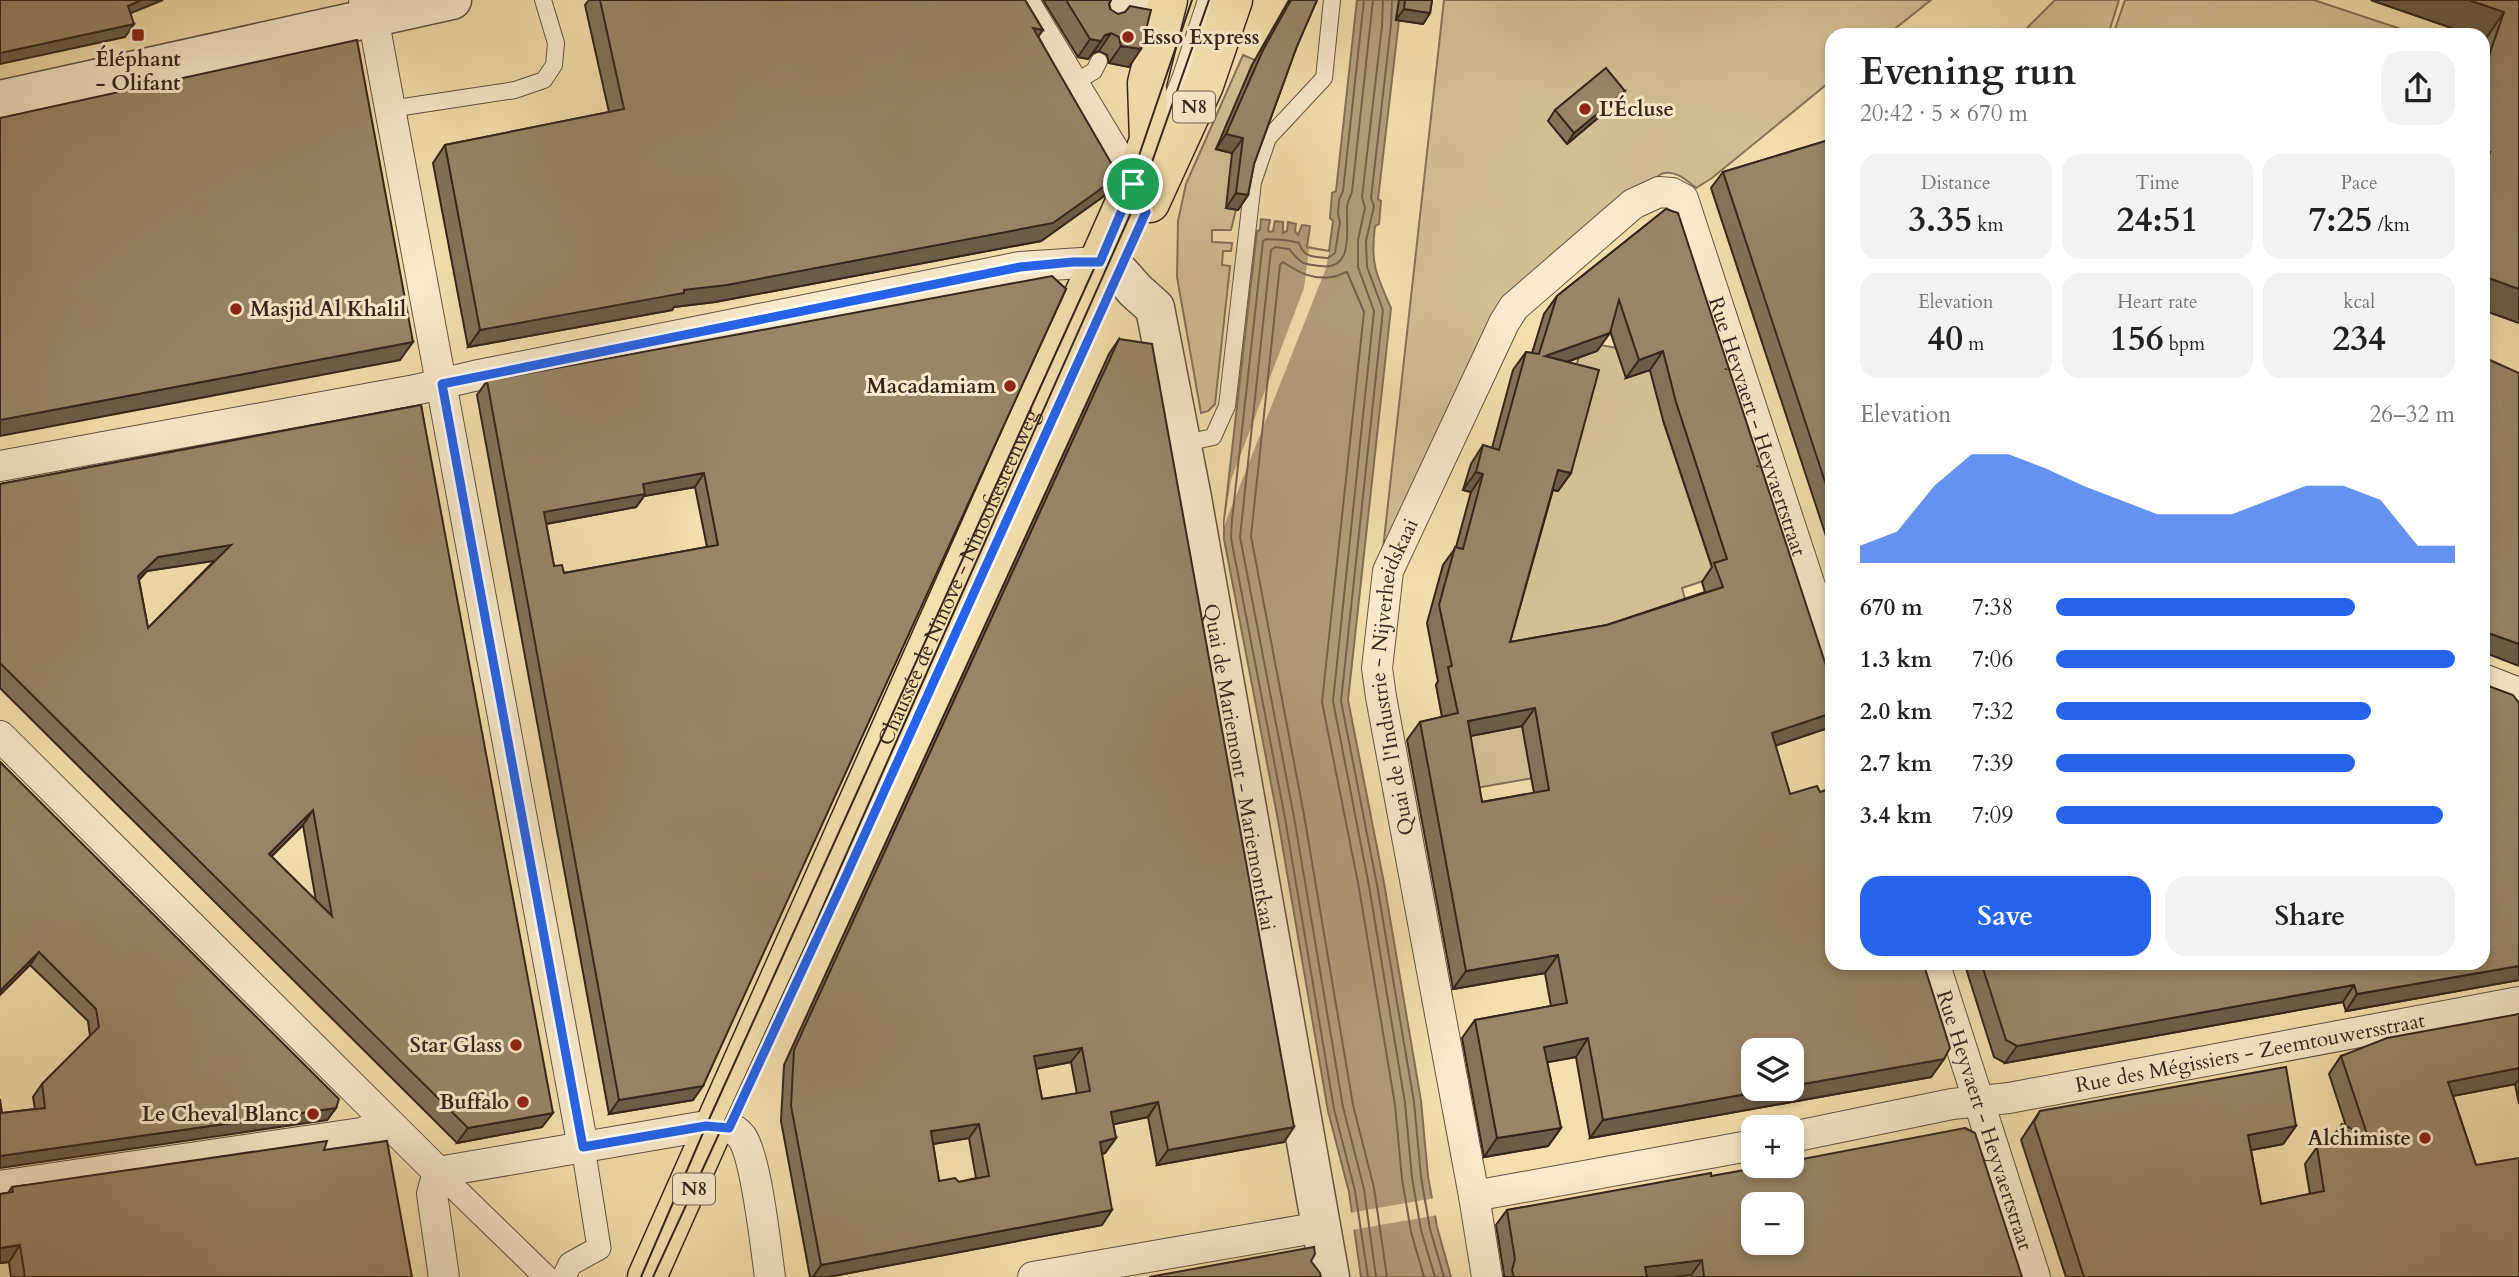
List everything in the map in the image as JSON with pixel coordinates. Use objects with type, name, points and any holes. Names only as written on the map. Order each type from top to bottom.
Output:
[{"type":"main road","name":"Chaussée de Ninove - Ninoofsesteenweg","points":[[1139,195],[1149,140],[1147,83],[1167,0]]},
{"type":"main road","name":"Chaussée de Ninove - Ninoofsesteenweg","points":[[653,1264],[721,1126],[1110,267],[1139,195],[1204,85],[1233,0]]},
{"type":"street","points":[[0,100],[369,9],[452,0]]},
{"type":"street","points":[[1023,0],[1139,195]]},
{"type":"street","points":[[369,9],[442,384],[583,1147],[599,1248],[570,1264],[564,1277]]},
{"type":"street","name":"Quai de l'Industrie - Nijverheidskaai","points":[[1487,1277],[1381,697],[1377,668],[1388,571],[1504,323],[1514,307],[1633,204],[1659,192],[1672,193],[1683,199]]},
{"type":"street","name":"Rue Heyvaert - Heyvaertstraat","points":[[1683,199],[1825,632]]},
{"type":"street","points":[[0,466],[442,384],[1020,267],[1073,262],[1110,267]]},
{"type":"street","name":"Quai de Mariemont - Mariemontkaai","points":[[1110,267],[1155,308],[1330,1277]]},
{"type":"street","points":[[2490,682],[2519,692]]},
{"type":"street","points":[[0,736],[546,1277]]},
{"type":"street","name":"Rue Heyvaert - Heyvaertstraat","points":[[1937,970],[2035,1277]]},
{"type":"street","name":"Rue des Mégissiers - Zeemtouwersstraat","points":[[1804,1135],[1952,1104],[2036,1093],[2519,1002]]},
{"type":"street","points":[[0,1186],[361,1133],[388,1122]]},
{"type":"street","points":[[438,1172],[721,1126],[740,1135],[750,1157],[770,1277]]},
{"type":"street","points":[[1474,1196],[1741,1147]]},
{"type":"street","points":[[438,1172],[432,1194],[444,1277]]},
{"type":"street","points":[[1033,1277],[1321,1227]]},
{"type":"lane","points":[[390,109],[515,90],[544,80],[554,65],[556,43],[543,0]]},
{"type":"lane","points":[[1107,21],[1115,6],[1167,0]]},
{"type":"lane","name":"Chaussée de Ninove - Ninoofsesteenweg","points":[[1139,195],[1206,0]]},
{"type":"lane","points":[[1181,444],[1213,437],[1227,406],[1254,182],[1268,138],[1324,78],[1332,0]]},
{"type":"lane","points":[[1072,84],[1094,71],[1099,61]]},
{"type":"shaded area","points":[[1444,0],[1931,0],[1896,28],[1825,28],[1825,86],[1712,178],[1696,188],[1676,174],[1661,174],[1534,277],[1381,567]]},
{"type":"shaded area","points":[[2055,0],[2119,0],[2110,28],[2027,28]]},
{"type":"shaded area","points":[[2125,0],[2314,0],[2398,28],[2115,28]]},
{"type":"shaded area","points":[[1243,55],[1255,60],[1216,149],[1249,157],[1231,230],[1212,230],[1212,242],[1232,243],[1231,251],[1223,251],[1222,265],[1230,266],[1215,404],[1208,411],[1201,413],[1177,277],[1178,221],[1186,184]]},
{"type":"shaded area","points":[[1583,342],[1617,348],[1650,370],[1669,418],[1663,421],[1715,577],[1682,588],[1723,737],[1626,762],[1464,790],[1443,720],[1436,671],[1509,658],[1501,618],[1545,488],[1558,491],[1571,385]]},
{"type":"water","points":[[1357,0],[1399,0],[1396,19],[1399,20],[1378,199],[1381,201],[1379,224],[1375,226],[1373,250],[1378,277],[1391,308],[1348,700],[1384,883],[1421,1101],[1428,1176],[1437,1227],[1451,1277],[1361,1277],[1349,1192],[1328,1111],[1278,820],[1224,539],[1257,231],[1260,230],[1261,219],[1270,220],[1270,232],[1273,231],[1275,221],[1283,222],[1283,233],[1287,231],[1288,222],[1296,224],[1295,231],[1298,235],[1302,225],[1310,226],[1307,247],[1329,251],[1333,221],[1330,218],[1332,193],[1336,191]]},
{"type":"pier","points":[[1309,249],[1329,252],[1326,268],[1224,526],[1231,480],[1304,288]]},
{"type":"pier","points":[[1435,1198],[1438,1215],[1352,1230],[1349,1213]]},
{"type":"building","points":[[0,0],[141,0],[128,6],[134,24],[0,53]]},
{"type":"building","points":[[600,0],[1025,0],[1043,30],[1033,28],[1118,175],[1053,223],[480,330],[445,145],[624,109]]},
{"type":"building","points":[[1066,0],[1111,0],[1110,9],[1118,14],[1125,12],[1130,6],[1151,10],[1141,49],[1121,46],[1119,37],[1111,33],[1105,35],[1101,41],[1090,39]]},
{"type":"building","points":[[1291,0],[1317,0],[1297,46],[1254,164],[1248,195],[1236,193],[1243,138],[1226,134],[1263,50]]},
{"type":"building","points":[[1405,0],[1432,0],[1430,13],[1404,9]]},
{"type":"building","points":[[2469,0],[2519,0],[2519,289],[2490,279],[2490,53],[2504,12]]},
{"type":"building","points":[[357,40],[413,342],[0,420],[0,118]]},
{"type":"building","points":[[1606,68],[1625,91],[1574,133],[1555,110]]},
{"type":"building","points":[[1825,141],[1825,482],[1723,172]]},
{"type":"building","points":[[1666,209],[1678,213],[1825,663],[1825,715],[1772,733],[1790,794],[1817,786],[1820,792],[1825,790],[1825,970],[1926,970],[1950,1048],[1944,1059],[1804,1084],[1804,1038],[1741,1038],[1741,1095],[1603,1120],[1588,1038],[1544,1047],[1561,1128],[1497,1138],[1475,1020],[1567,1003],[1558,955],[1466,971],[1420,722],[1458,713],[1448,667],[1452,666],[1439,605],[1455,547],[1463,549],[1483,474],[1476,472],[1483,445],[1499,450],[1526,352],[1539,354],[1557,296]],"holes":[[[1619,300],[1639,360],[1663,351],[1676,402],[1727,559],[1714,563],[1723,587],[1607,625],[1510,642],[1558,470],[1571,473],[1599,370],[1545,356],[1610,333]],[[1535,708],[1549,790],[1482,802],[1468,721]]]},
{"type":"building","points":[[1052,276],[1066,289],[703,1086],[619,1100],[487,381]],"holes":[[[704,473],[718,545],[564,573],[562,565],[554,566],[544,512],[645,494],[643,484]]]},
{"type":"building","points":[[1119,339],[1152,344],[1294,1127],[1168,1150],[1158,1102],[1111,1112],[1116,1138],[1100,1142],[1112,1210],[821,1265],[791,1106],[794,1050]],"holes":[[[1082,1048],[1090,1091],[1042,1099],[1034,1056]],[[979,1124],[989,1176],[959,1182],[955,1178],[939,1181],[931,1131]]]},
{"type":"building","points":[[2490,360],[2519,373],[2519,644],[2490,634]]},
{"type":"building","points":[[421,405],[553,1113],[468,1128],[0,663],[0,484]],"holes":[[[231,545],[148,628],[138,576],[158,557]],[[313,810],[332,916],[269,854]]]},
{"type":"building","points":[[2490,687],[2513,695],[2519,703],[2519,966],[2357,994],[2354,985],[2017,1046],[2006,1040],[1984,970],[2490,970]]},
{"type":"building","points":[[0,762],[339,1099],[336,1108],[0,1156],[0,1099],[2,1113],[45,1108],[42,1084],[99,1027],[96,1009],[39,952],[0,991]]},
{"type":"building","points":[[2519,1014],[2519,1068],[2448,1082],[2476,1165],[2519,1158],[2519,1277],[2084,1277],[2034,1122],[2040,1111],[2286,1067],[2296,1126],[2248,1135],[2261,1204],[2324,1191],[2317,1147],[2334,1142],[2342,1124],[2368,1137],[2341,1056],[2387,1038]]},
{"type":"building","points":[[1965,1128],[1975,1133],[2022,1277],[1704,1277],[1702,1260],[1645,1267],[1647,1277],[1514,1277],[1512,1270],[1515,1259],[1507,1210],[1711,1173],[1711,1176],[1741,1171],[1741,1178],[1804,1178],[1804,1159]]},
{"type":"building","points":[[327,1141],[324,1150],[387,1141],[412,1277],[25,1277],[20,1245],[0,1248],[0,1194],[13,1192],[12,1187]]},
{"type":"building","points":[[1314,1247],[1315,1254],[1311,1261],[1321,1277],[1149,1277]]},
{"type":"tram line","points":[[641,1277],[706,1126],[1097,262],[1131,179],[1192,0]]},
{"type":"tram line","points":[[653,1277],[806,945],[1146,179],[1209,0]]},
{"type":"place","name":"Éléphant - Olifant","points":[[138,35]]},
{"type":"place","name":"Esso Express","points":[[1128,37]]},
{"type":"place","name":"L'Écluse","points":[[1585,109]]},
{"type":"place","name":"Masjid Al Khalil","points":[[236,309]]},
{"type":"place","name":"Macadamiam","points":[[1010,386]]},
{"type":"place","name":"Star Glass","points":[[516,1045]]},
{"type":"place","name":"Buffalo","points":[[523,1102]]},
{"type":"place","name":"Le Cheval Blanc","points":[[313,1114]]},
{"type":"place","name":"Alchimiste","points":[[2425,1138]]},
{"type":"route","points":[[1133,184],[1146,212],[729,1128],[713,1125],[583,1147],[442,384],[1020,267],[1100,262],[1133,184]]}]
